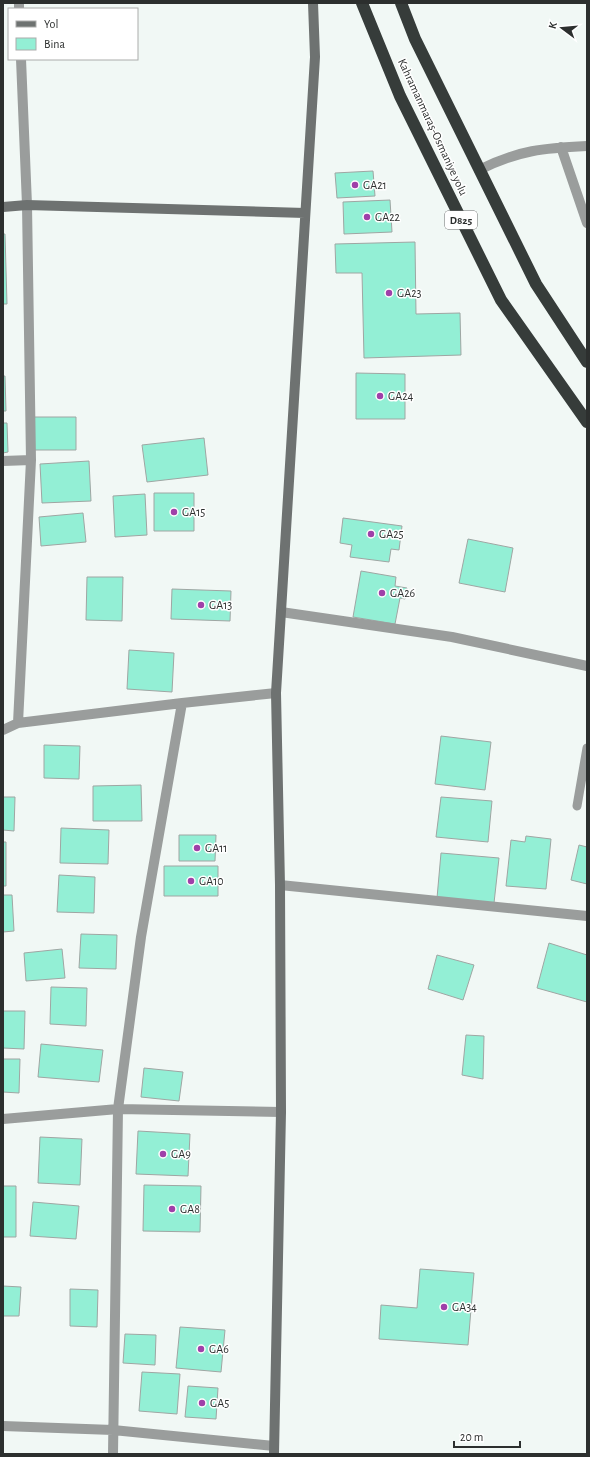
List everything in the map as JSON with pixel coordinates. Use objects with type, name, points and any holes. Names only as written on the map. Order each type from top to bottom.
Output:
[{"type":"highway","name":"Kahramanmaraş-Osmaniye yolu","points":[[362,3],[400,96],[501,300],[587,422]]},
{"type":"highway","name":"Kahramanmaraş-Osmaniye yolu","points":[[401,3],[416,39],[536,284],[587,362]]},
{"type":"street","points":[[3,1426],[113,1430],[274,1450],[281,1112],[280,885],[276,693],[315,57],[313,3]]},
{"type":"street","points":[[18,723],[30,460],[27,205],[21,60]]},
{"type":"street","points":[[479,170],[514,155],[537,149],[587,146]]},
{"type":"street","points":[[561,147],[586,219]]},
{"type":"street","points":[[3,207],[27,205],[305,213]]},
{"type":"street","points":[[3,461],[30,460]]},
{"type":"street","points":[[281,612],[452,637],[587,666]]},
{"type":"street","points":[[3,730],[18,723],[276,693]]},
{"type":"street","points":[[113,1454],[118,1110],[141,937],[182,703]]},
{"type":"street","points":[[280,885],[587,916]]},
{"type":"street","points":[[3,1119],[118,1110],[281,1112]]},
{"type":"lane","points":[[577,806],[587,748]]},
{"type":"building","name":"GA21","points":[[373,171],[375,196],[337,198],[335,173]]},
{"type":"building","name":"GA22","points":[[390,200],[392,232],[344,234],[343,202]]},
{"type":"building","points":[[3,234],[5,234],[7,304],[3,304]]},
{"type":"building","name":"GA23","points":[[415,242],[416,314],[460,313],[461,355],[364,358],[362,273],[336,273],[335,244]]},
{"type":"building","name":"GA24","points":[[356,373],[405,374],[405,419],[356,419]]},
{"type":"building","points":[[3,376],[5,376],[6,411],[3,411]]},
{"type":"building","points":[[34,417],[76,417],[76,450],[34,450]]},
{"type":"building","points":[[3,423],[7,423],[8,452],[3,453]]},
{"type":"building","points":[[204,438],[208,475],[147,482],[142,445]]},
{"type":"building","points":[[89,461],[91,501],[42,503],[40,464]]},
{"type":"building","name":"GA15","points":[[154,493],[194,493],[194,531],[154,531]]},
{"type":"building","points":[[145,494],[147,535],[115,537],[113,496]]},
{"type":"building","points":[[83,513],[86,542],[41,546],[39,517]]},
{"type":"building","name":"GA25","points":[[343,518],[402,526],[399,550],[391,549],[389,562],[350,557],[352,545],[340,543]]},
{"type":"building","points":[[468,539],[513,548],[505,592],[459,583]]},
{"type":"building","name":"GA26","points":[[361,571],[396,577],[395,586],[407,588],[405,599],[400,598],[395,624],[353,617]]},
{"type":"building","points":[[87,577],[123,577],[122,621],[86,620]]},
{"type":"building","name":"GA13","points":[[172,589],[231,591],[230,621],[171,619]]},
{"type":"building","points":[[129,650],[174,653],[172,692],[127,689]]},
{"type":"building","points":[[441,736],[491,742],[485,790],[435,784]]},
{"type":"building","points":[[44,745],[80,746],[79,779],[44,778]]},
{"type":"building","points":[[141,785],[142,821],[93,821],[93,786]]},
{"type":"building","points":[[3,797],[15,797],[14,831],[3,830]]},
{"type":"building","points":[[441,797],[492,801],[488,842],[436,837]]},
{"type":"building","points":[[61,828],[109,830],[108,864],[60,863]]},
{"type":"building","name":"GA11","points":[[179,835],[216,835],[215,861],[179,861]]},
{"type":"building","points":[[526,836],[551,839],[546,889],[506,886],[511,840],[525,842]]},
{"type":"building","points":[[3,842],[6,842],[6,886],[3,886]]},
{"type":"building","points":[[579,845],[587,847],[587,884],[571,880]]},
{"type":"building","points":[[441,853],[499,858],[494,903],[437,898]]},
{"type":"building","name":"GA10","points":[[164,866],[218,866],[218,896],[164,896]]},
{"type":"building","points":[[59,875],[95,877],[94,913],[57,912]]},
{"type":"building","points":[[3,895],[12,895],[14,931],[3,932]]},
{"type":"building","points":[[81,934],[117,935],[116,969],[79,968]]},
{"type":"building","points":[[549,943],[587,955],[587,1002],[537,988]]},
{"type":"building","points":[[62,949],[65,978],[26,981],[24,953]]},
{"type":"building","points":[[437,955],[474,965],[463,1000],[428,989]]},
{"type":"building","points":[[51,987],[87,988],[86,1026],[50,1024]]},
{"type":"building","points":[[3,1011],[25,1011],[24,1049],[3,1048]]},
{"type":"building","points":[[466,1035],[484,1036],[483,1079],[462,1075]]},
{"type":"building","points":[[41,1044],[103,1050],[99,1082],[38,1077]]},
{"type":"building","points":[[3,1059],[20,1059],[19,1093],[3,1092]]},
{"type":"building","points":[[144,1068],[183,1072],[179,1101],[141,1097]]},
{"type":"building","name":"GA9","points":[[138,1131],[190,1134],[188,1176],[136,1174]]},
{"type":"building","points":[[40,1137],[82,1139],[80,1185],[38,1183]]},
{"type":"building","name":"GA8","points":[[144,1185],[201,1186],[200,1232],[143,1231]]},
{"type":"building","points":[[3,1186],[16,1186],[16,1237],[3,1237]]},
{"type":"building","points":[[33,1202],[79,1206],[76,1239],[30,1236]]},
{"type":"building","name":"GA34","points":[[420,1269],[474,1273],[468,1345],[379,1339],[381,1305],[417,1308]]},
{"type":"building","points":[[3,1286],[21,1287],[19,1316],[3,1316]]},
{"type":"building","points":[[70,1289],[98,1290],[97,1327],[70,1326]]},
{"type":"building","name":"GA6","points":[[180,1327],[225,1330],[221,1372],[176,1368]]},
{"type":"building","points":[[125,1334],[156,1335],[155,1365],[123,1363]]},
{"type":"building","points":[[142,1372],[180,1374],[177,1414],[139,1411]]},
{"type":"building","name":"GA5","points":[[188,1386],[218,1388],[216,1419],[185,1417]]},
{"type":"place","name":"GA21","points":[[355,185]]},
{"type":"place","name":"GA22","points":[[367,217]]},
{"type":"place","name":"GA23","points":[[389,293]]},
{"type":"place","name":"GA24","points":[[380,396]]},
{"type":"place","name":"GA15","points":[[174,512]]},
{"type":"place","name":"GA25","points":[[371,534]]},
{"type":"place","name":"GA26","points":[[382,593]]},
{"type":"place","name":"GA13","points":[[201,605]]},
{"type":"place","name":"GA11","points":[[197,848]]},
{"type":"place","name":"GA10","points":[[191,881]]},
{"type":"place","name":"GA9","points":[[163,1154]]},
{"type":"place","name":"GA8","points":[[172,1209]]},
{"type":"place","name":"GA34","points":[[444,1307]]},
{"type":"place","name":"GA6","points":[[201,1349]]},
{"type":"place","name":"GA5","points":[[202,1403]]}]
